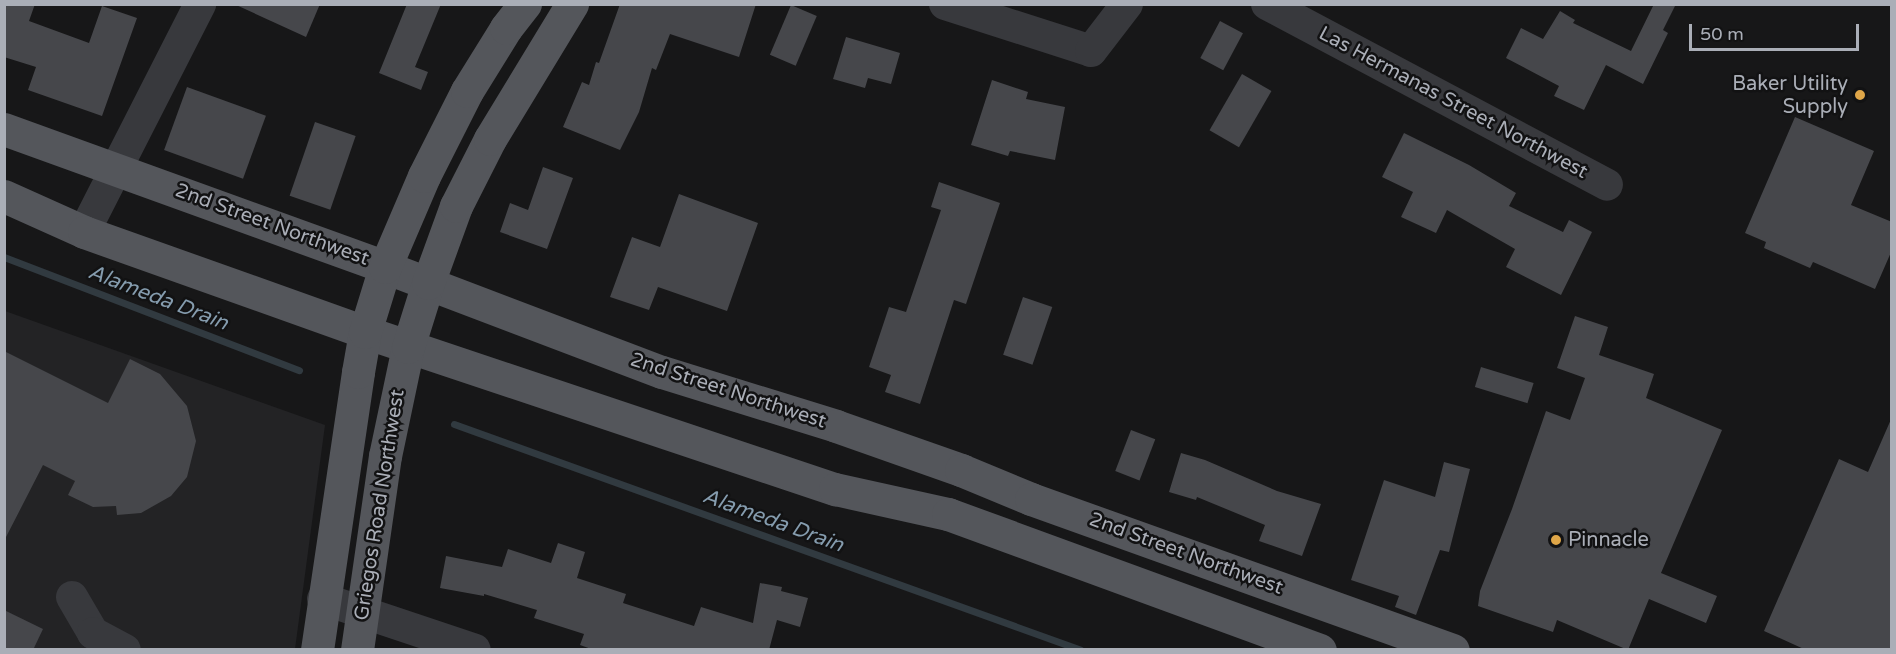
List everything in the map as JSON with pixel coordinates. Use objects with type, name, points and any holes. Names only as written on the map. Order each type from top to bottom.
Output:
[{"type":"main road","name":"Griegos Road Northwest","points":[[317,650],[348,428],[365,332],[385,267],[424,176],[467,91],[506,28],[525,4]]},
{"type":"main road","name":"Griegos Road Northwest","points":[[357,650],[385,456],[408,347],[428,283],[456,206],[490,139],[572,4]]},
{"type":"main road","name":"2nd Street Northwest","points":[[4,129],[385,267],[662,372],[836,426],[961,470],[1031,500],[1453,650]]},
{"type":"main road","points":[[4,196],[84,232],[408,347],[835,489],[948,514],[1320,650]]},
{"type":"street","points":[[84,232],[200,4]]},
{"type":"street","points":[[945,4],[1091,51],[1127,4]]},
{"type":"street","name":"Las Hermanas Street Northwest","points":[[1267,4],[1607,185]]},
{"type":"street","points":[[72,597],[93,633],[125,650]]},
{"type":"street","points":[[323,599],[475,650]]},
{"type":"shaded area","points":[[5,311],[325,425],[295,649],[5,650]]},
{"type":"building","points":[[4,4],[35,4],[29,21],[89,43],[102,6],[137,18],[102,116],[28,90],[36,67],[4,57]]},
{"type":"building","points":[[234,4],[320,4],[306,37]]},
{"type":"building","points":[[407,4],[441,4],[415,67],[428,72],[421,90],[379,73]]},
{"type":"building","points":[[620,4],[756,4],[739,57],[670,34],[656,70],[652,68],[639,112],[620,150],[563,127],[582,82],[589,85]]},
{"type":"building","points":[[1654,4],[1676,4],[1663,30],[1668,33],[1643,84],[1606,65],[1584,110],[1554,96],[1559,86],[1506,58],[1521,28],[1543,39],[1560,11],[1575,20],[1573,23],[1631,51]]},
{"type":"building","points":[[791,5],[817,16],[796,66],[770,55]]},
{"type":"building","points":[[1220,21],[1243,33],[1223,70],[1200,58]]},
{"type":"building","points":[[846,37],[900,53],[891,84],[868,78],[865,88],[833,79]]},
{"type":"building","points":[[1242,74],[1271,91],[1239,147],[1210,130]]},
{"type":"building","points":[[992,80],[1028,92],[1026,99],[1065,107],[1055,160],[1010,151],[1008,156],[971,145]]},
{"type":"building","points":[[187,87],[266,116],[243,179],[164,150]]},
{"type":"building","points":[[1795,117],[1874,151],[1851,205],[1892,222],[1892,250],[1875,289],[1813,262],[1810,268],[1764,248],[1766,242],[1745,233]]},
{"type":"building","points":[[315,122],[356,136],[330,210],[290,196]]},
{"type":"building","points":[[1404,133],[1469,165],[1516,193],[1509,206],[1563,232],[1569,220],[1592,232],[1561,295],[1506,267],[1515,249],[1447,210],[1436,233],[1401,217],[1413,192],[1382,177]]},
{"type":"building","points":[[543,167],[573,178],[547,249],[500,232],[510,203],[528,210]]},
{"type":"building","points":[[939,182],[1000,203],[966,304],[954,300],[920,404],[885,392],[891,375],[869,367],[889,307],[906,312],[941,210],[931,207]]},
{"type":"building","points":[[679,194],[758,223],[727,311],[658,287],[649,310],[610,297],[632,237],[660,247]]},
{"type":"building","points":[[1023,297],[1052,307],[1032,365],[1003,355]]},
{"type":"building","points":[[1575,316],[1608,327],[1599,355],[1654,374],[1646,398],[1722,430],[1661,573],[1717,596],[1706,623],[1649,599],[1628,650],[1557,620],[1553,632],[1478,606],[1480,591],[1512,509],[1546,411],[1570,420],[1585,378],[1557,368]]},
{"type":"building","points":[[4,351],[108,403],[130,359],[160,374],[187,406],[196,441],[187,477],[171,496],[141,513],[117,515],[116,506],[93,507],[68,495],[75,481],[43,465],[4,541]]},
{"type":"building","points":[[1481,367],[1534,383],[1527,403],[1475,387]]},
{"type":"building","points":[[1892,417],[1892,650],[1806,650],[1764,631],[1839,459],[1868,472]]},
{"type":"building","points":[[1131,430],[1155,439],[1140,480],[1115,471]]},
{"type":"building","points":[[1181,453],[1205,460],[1277,491],[1321,504],[1302,556],[1259,541],[1265,525],[1197,497],[1196,500],[1169,492]]},
{"type":"building","points":[[1444,462],[1470,469],[1449,552],[1440,550],[1416,615],[1395,607],[1399,596],[1351,580],[1384,480],[1435,497]]},
{"type":"building","points":[[558,543],[585,552],[577,578],[626,594],[623,603],[694,626],[701,607],[753,623],[760,583],[782,587],[781,591],[808,598],[800,627],[777,620],[769,650],[594,650],[580,645],[584,634],[534,618],[537,610],[484,594],[484,596],[440,588],[446,556],[502,567],[508,549],[551,563]]},
{"type":"building","points":[[4,610],[43,629],[33,650],[4,650]]},
{"type":"waterway","name":"Alameda Drain","points":[[4,257],[299,370]]},
{"type":"waterway","name":"Alameda Drain","points":[[454,424],[1081,650]]},
{"type":"place","name":"Baker Utility Supply","points":[[1860,95]]},
{"type":"place","name":"Pinnacle","points":[[1556,540]]}]
